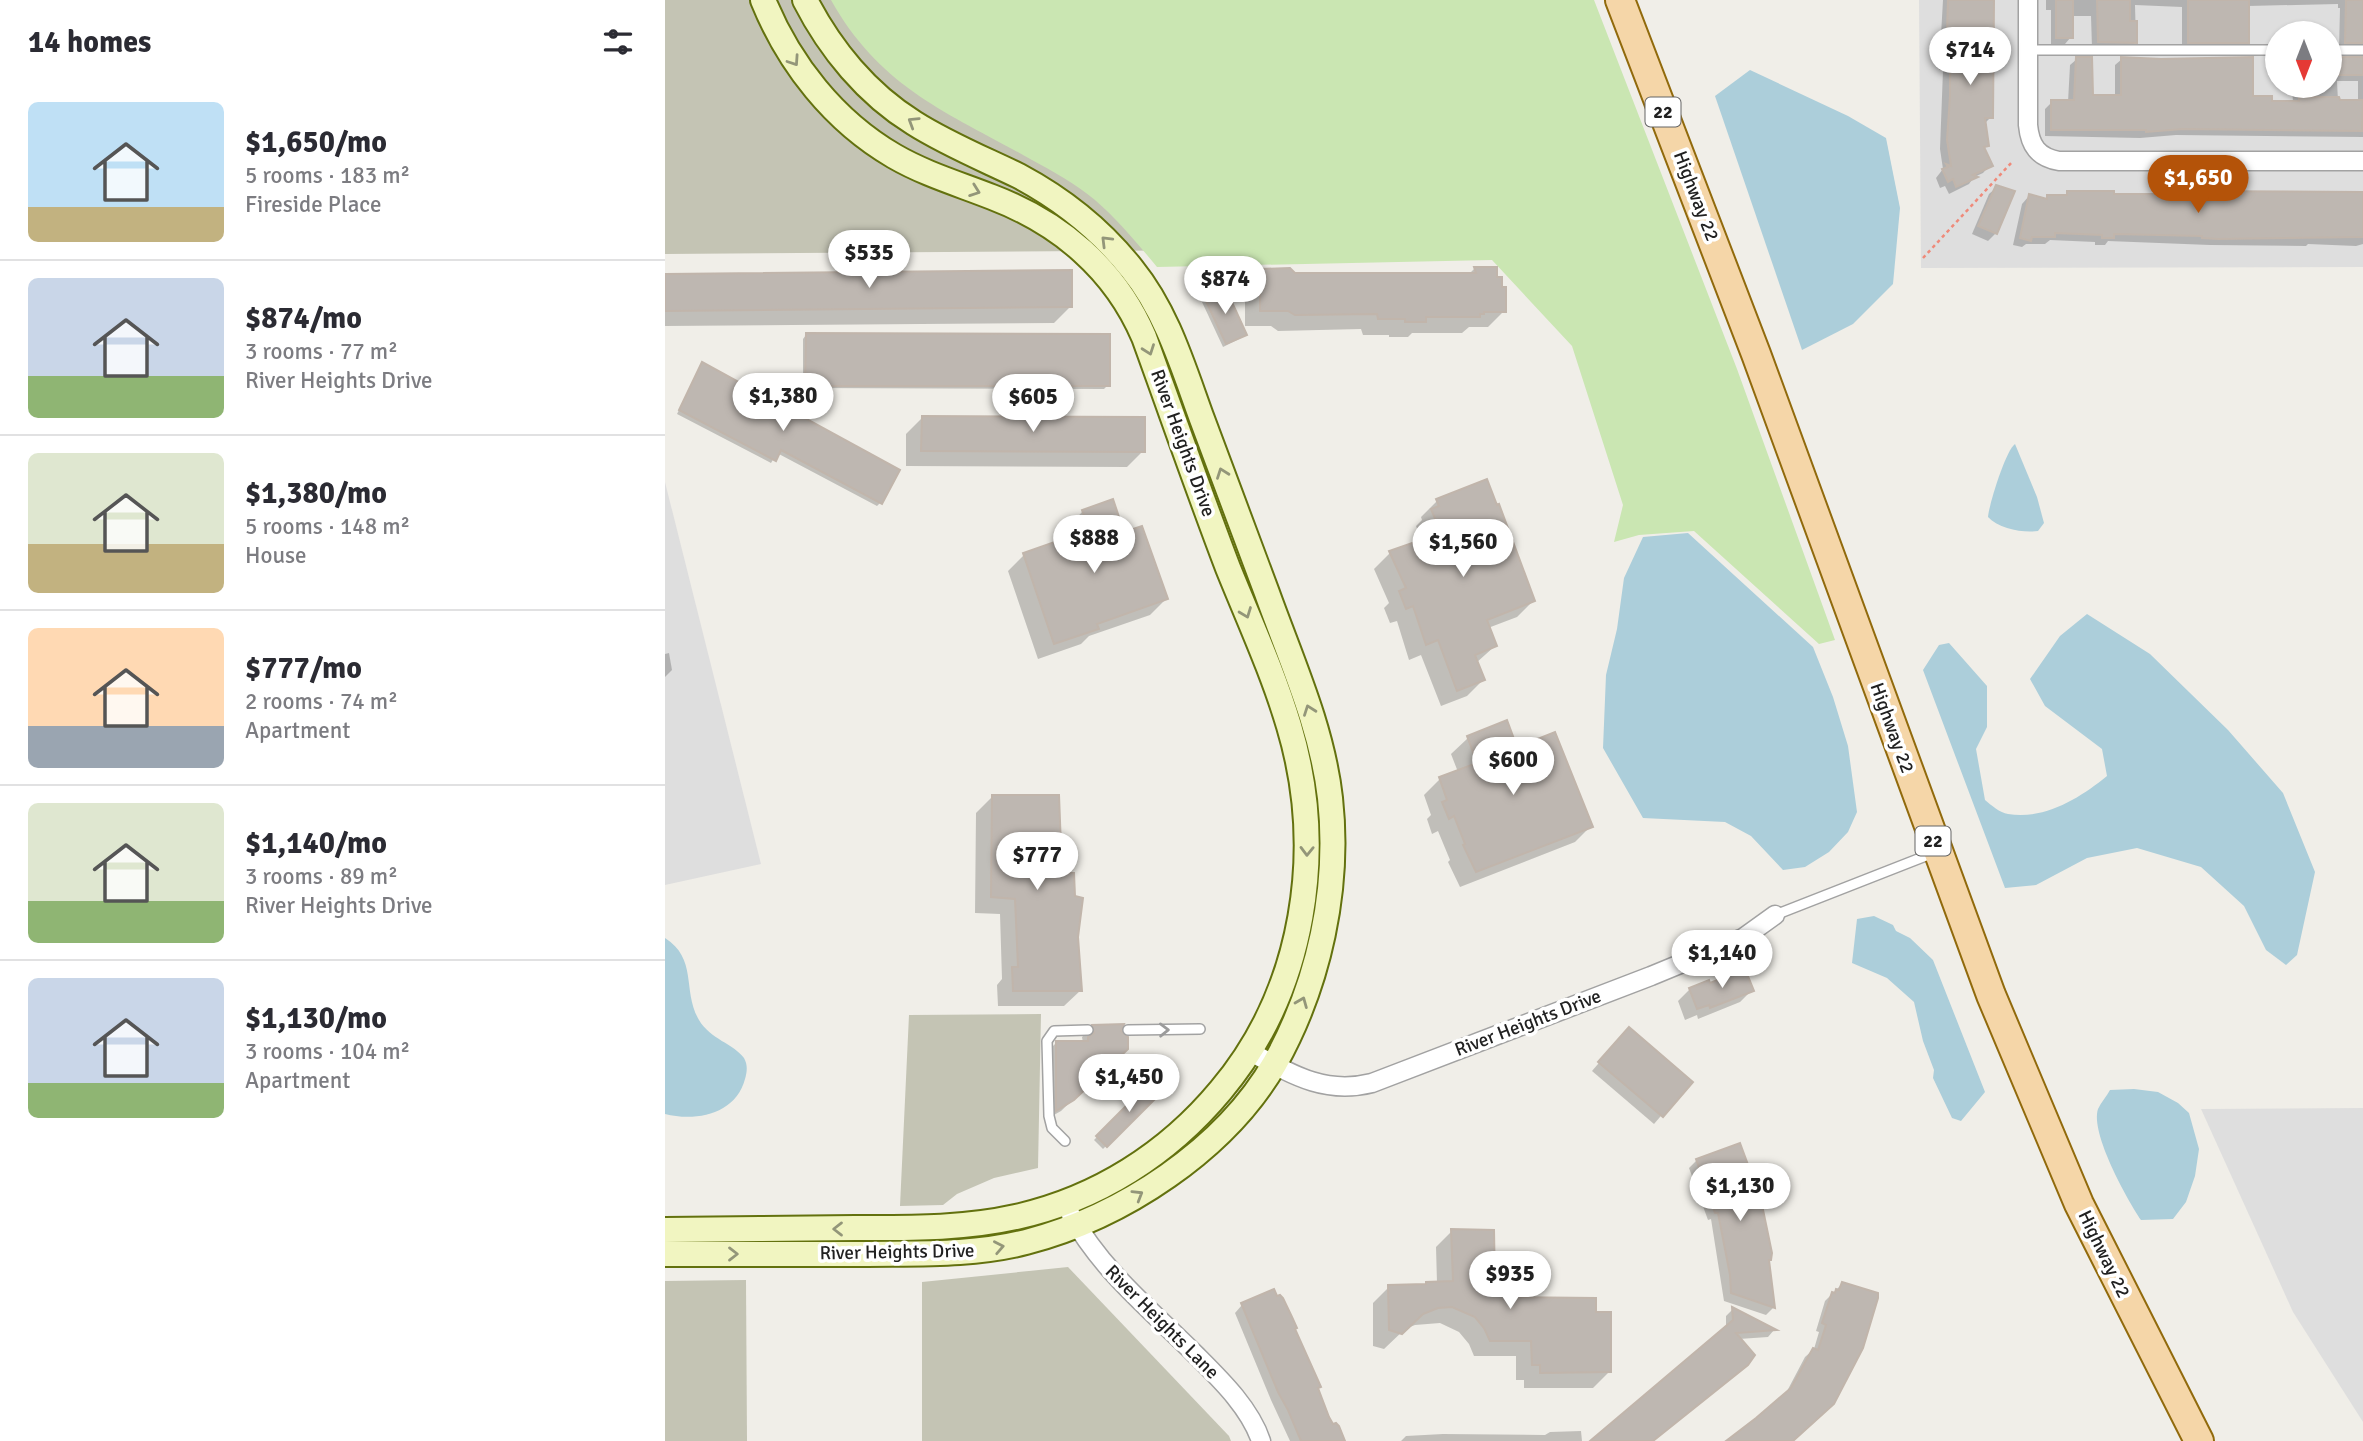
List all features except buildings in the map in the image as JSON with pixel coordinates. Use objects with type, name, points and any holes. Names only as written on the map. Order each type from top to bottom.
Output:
[{"type":"main road","name":"Highway 22","points":[[1620,0],[1756,354],[1991,995],[2079,1204],[2199,1441]]},
{"type":"street","name":"River Heights Drive","points":[[665,1254],[958,1253],[1025,1242],[1077,1226],[1129,1200],[1185,1163],[1227,1125],[1274,1065],[1309,986],[1324,930],[1332,845],[1327,775],[1313,720],[1190,385],[1160,313],[1139,301],[1060,231],[1015,207],[916,168],[885,151],[858,131],[836,111],[800,70],[785,47],[763,0]]},
{"type":"street","name":"River Heights Drive","points":[[665,1230],[963,1226],[1018,1217],[1064,1203],[1124,1175],[1161,1150],[1213,1100],[1249,1051],[1283,984],[1301,918],[1307,856],[1303,783],[1288,723],[1144,337],[1134,271],[1111,246],[1065,205],[1020,177],[916,125],[878,96],[836,50],[805,0]]},
{"type":"street","points":[[2028,0],[2029,135],[2037,152],[2050,159],[2363,161]]},
{"type":"street","points":[[1166,397],[1190,385]]},
{"type":"street","points":[[1221,549],[1246,537]]},
{"type":"street","points":[[1303,783],[1327,775]]},
{"type":"street","name":"River Heights Drive","points":[[1249,1051],[1310,1082],[1354,1087],[1372,1083],[1626,986],[1743,938],[1775,915]]},
{"type":"street","name":"River Heights Lane","points":[[1064,1203],[1102,1263],[1221,1380],[1242,1408],[1261,1441]]},
{"type":"lane","points":[[2027,50],[2265,50]]},
{"type":"lane","points":[[2342,50],[2363,50]]},
{"type":"lane","points":[[1775,915],[1937,852]]},
{"type":"lane","points":[[1128,1030],[1200,1029]]},
{"type":"lane","points":[[1065,1141],[1052,1128],[1049,1116],[1047,1041],[1054,1031],[1088,1030]]},
{"type":"path","points":[[1923,258],[2013,162]]},
{"type":"shaded area","points":[[665,0],[1591,0],[1689,247],[665,254]]},
{"type":"shaded area","points":[[1919,0],[2363,0],[2363,267],[1921,268]]},
{"type":"shaded area","points":[[665,482],[761,864],[665,885]]},
{"type":"shaded area","points":[[1041,1014],[1038,1168],[994,1178],[957,1194],[943,1205],[900,1206],[909,1015]]},
{"type":"shaded area","points":[[2363,1108],[2363,1422],[2293,1312],[2201,1109]]},
{"type":"shaded area","points":[[1068,1267],[1231,1441],[922,1441],[922,1282]]},
{"type":"shaded area","points":[[746,1280],[747,1441],[665,1441],[665,1281]]},
{"type":"green space","points":[[831,0],[1594,0],[1737,369],[1835,640],[1819,644],[1694,531],[1639,535],[1614,542],[1623,505],[1572,346],[1492,260],[1157,267],[1112,216],[1080,189],[945,112],[895,77],[872,56]]},
{"type":"water","points":[[1750,70],[1848,116],[1886,138],[1900,208],[1893,284],[1853,324],[1802,350],[1715,96]]},
{"type":"water","points":[[2015,444],[2037,497],[2044,523],[2038,531],[2011,529],[1998,525],[1988,517],[2003,466]]},
{"type":"water","points":[[1688,533],[1813,647],[1833,697],[1848,746],[1857,812],[1848,832],[1829,852],[1805,867],[1783,870],[1751,836],[1725,822],[1643,818],[1603,748],[1606,675],[1617,629],[1624,578],[1643,537]]},
{"type":"water","points":[[2087,614],[2150,654],[2228,730],[2283,793],[2315,872],[2297,955],[2286,965],[2266,950],[2244,906],[2201,867],[2137,848],[2087,858],[2036,885],[2005,888],[1923,670],[1939,645],[1949,643],[1987,686],[1987,727],[1976,749],[1985,800],[2008,814],[2035,814],[2061,806],[2107,776],[2102,749],[2045,706],[2030,679],[2060,636]]},
{"type":"water","points":[[1874,916],[1893,925],[1896,931],[1910,938],[1933,960],[1985,1092],[1961,1121],[1952,1118],[1933,1078],[1934,1070],[1923,1041],[1914,1002],[1887,978],[1852,963],[1857,919]]},
{"type":"water","points":[[665,938],[682,956],[699,1020],[709,1032],[740,1053],[746,1063],[745,1079],[733,1100],[724,1108],[702,1116],[665,1114]]},
{"type":"water","points":[[2110,1090],[2158,1092],[2178,1103],[2189,1113],[2199,1149],[2195,1176],[2186,1202],[2173,1219],[2141,1220],[2111,1166],[2099,1134],[2098,1109]]}]
